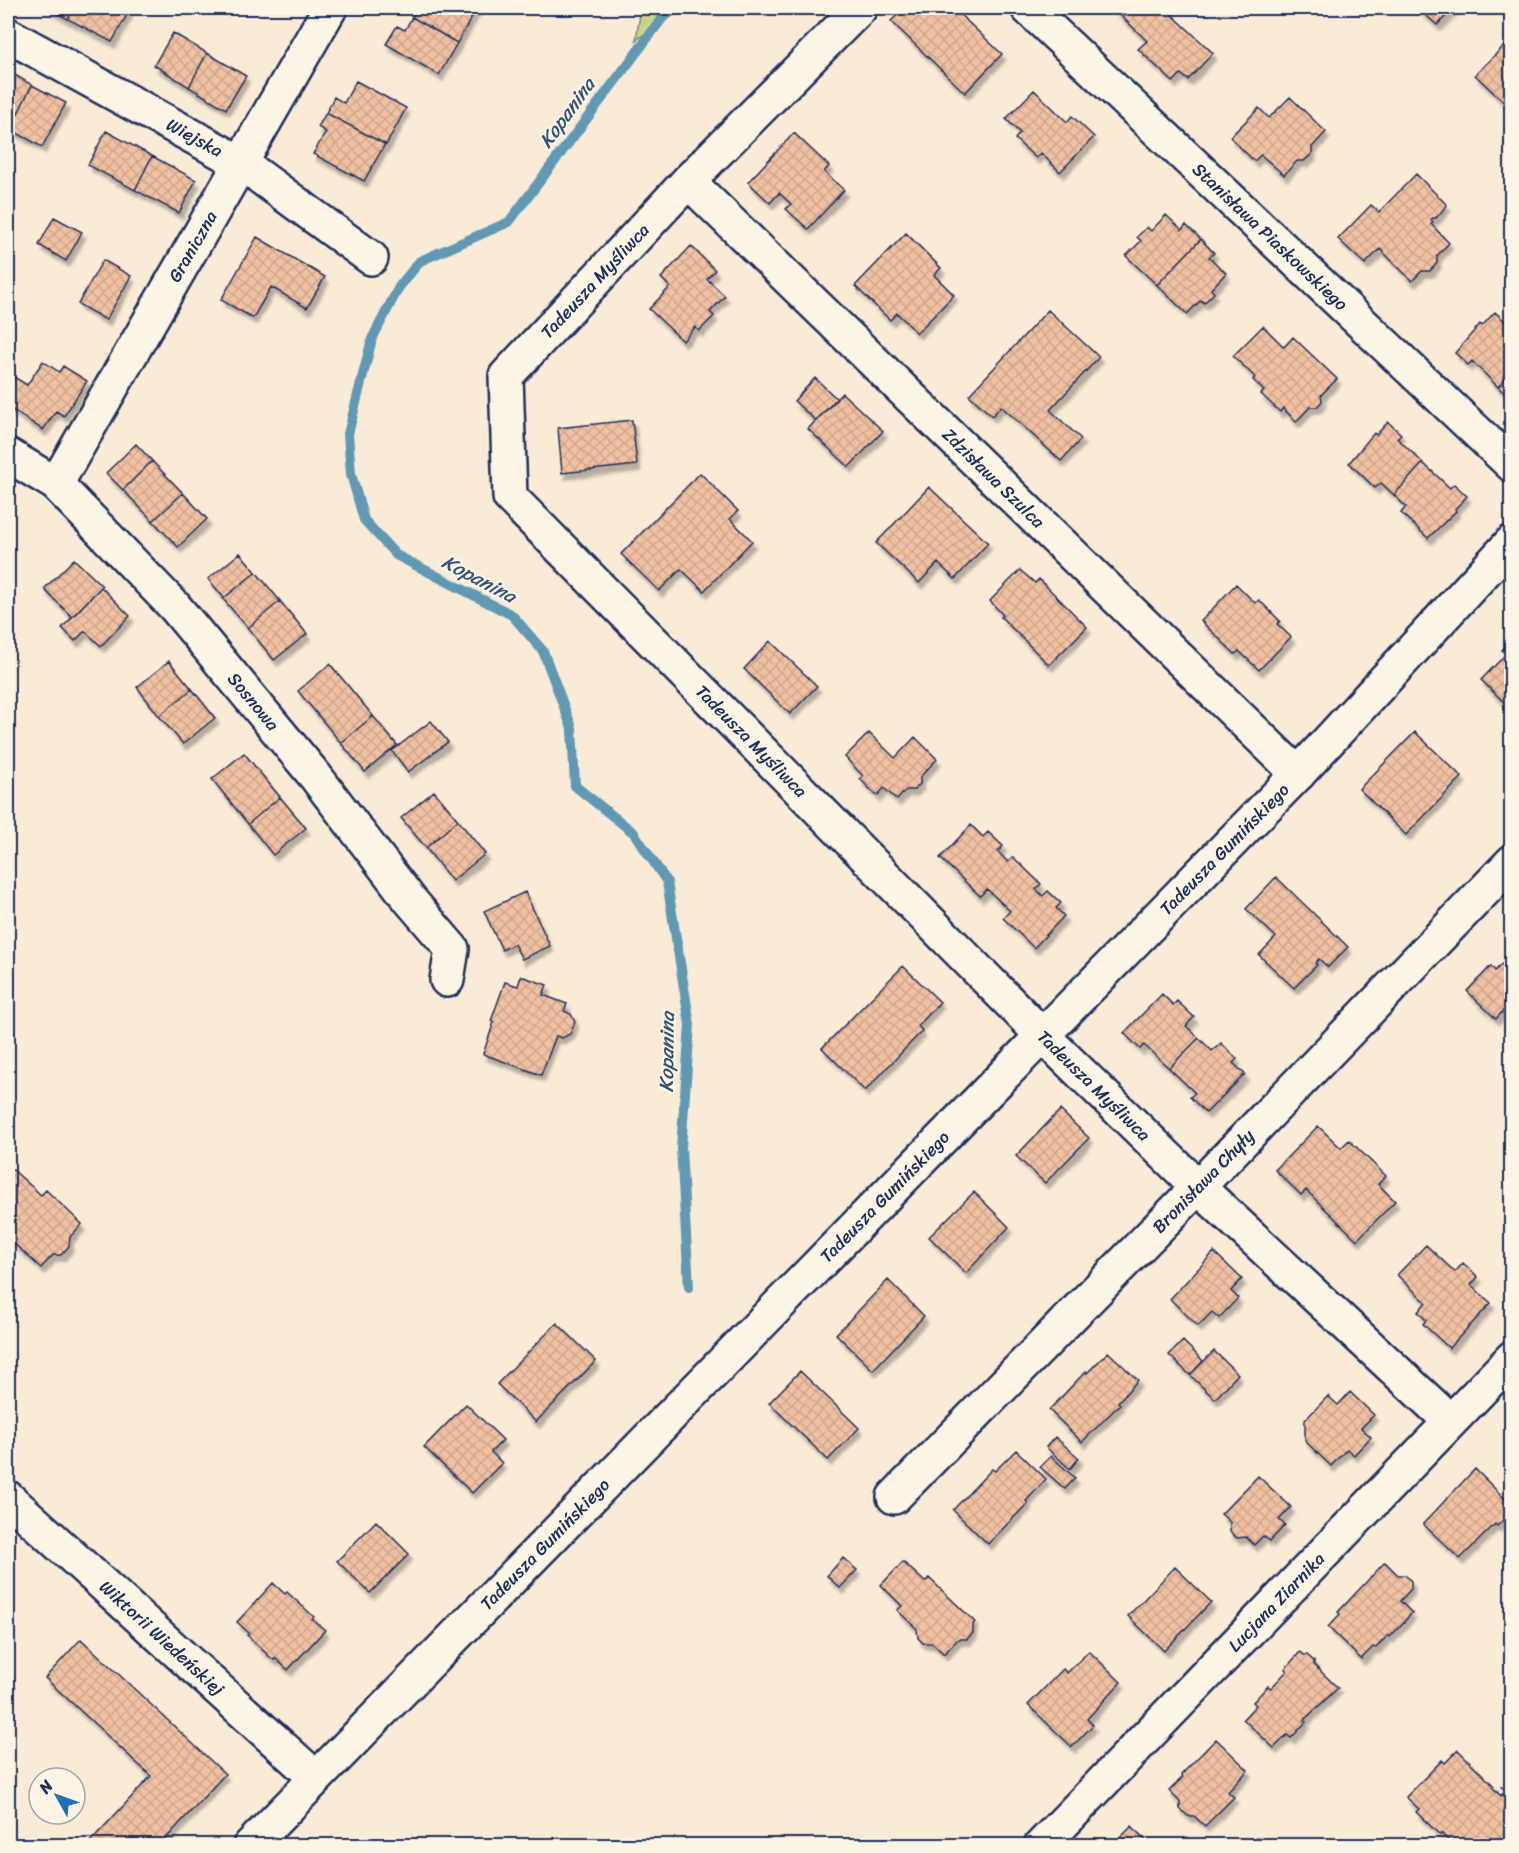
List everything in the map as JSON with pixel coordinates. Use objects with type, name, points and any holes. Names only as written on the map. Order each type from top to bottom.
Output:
[{"type":"street","name":"Graniczna","points":[[56,484],[330,8]]},
{"type":"street","name":"Tadeusza Myśliwca","points":[[860,8],[688,181],[506,376],[510,497],[1042,1036],[1198,1187],[1450,1421]]},
{"type":"street","name":"Stanisława Piaskowskiego","points":[[1028,8],[1512,465]]},
{"type":"street","name":"Wiejska","points":[[8,35],[241,163],[371,258]]},
{"type":"street","name":"Zdzisława Szulca","points":[[688,181],[1298,774]]},
{"type":"street","name":"Sosnowa","points":[[8,456],[56,484],[176,608],[316,777],[410,900],[452,949],[447,980]]},
{"type":"street","name":"Tadeusza Gumińskiego","points":[[250,1845],[1298,774],[1512,542]]},
{"type":"street","name":"Bronisława Chyły","points":[[894,1497],[1512,862]]},
{"type":"street","name":"Lucjana Ziarnika","points":[[1041,1845],[1512,1358]]},
{"type":"street","name":"Wiktorii Wiedeńskiej","points":[[8,1498],[316,1778]]},
{"type":"path","points":[[1497,1792],[1512,1778]]},
{"type":"green space","points":[[641,8],[685,8],[636,40]]},
{"type":"building","points":[[47,8],[74,8],[68,19]]},
{"type":"building","points":[[74,8],[123,8],[129,11],[112,42],[68,19]]},
{"type":"building","points":[[418,8],[477,8],[457,43],[412,17]]},
{"type":"building","points":[[905,8],[953,8],[1002,54],[965,93],[891,21]]},
{"type":"building","points":[[1113,8],[1165,8],[1213,53],[1188,80],[1181,74],[1173,82],[1138,49],[1147,41]]},
{"type":"building","points":[[1418,8],[1454,8],[1437,25]]},
{"type":"building","points":[[412,17],[457,43],[439,75],[386,44],[397,26],[405,30]]},
{"type":"building","points":[[173,33],[207,53],[189,87],[154,65]]},
{"type":"building","points":[[1512,38],[1512,110],[1475,75]]},
{"type":"building","points":[[207,53],[246,76],[226,109],[189,87]]},
{"type":"building","points":[[8,71],[32,85],[10,129],[8,127]]},
{"type":"building","points":[[356,81],[406,108],[386,145],[326,113],[334,97],[344,103]]},
{"type":"building","points":[[32,85],[66,103],[42,147],[10,129]]},
{"type":"building","points":[[1034,90],[1067,122],[1072,116],[1094,137],[1060,172],[1041,153],[1036,158],[1015,139],[1020,133],[1006,119]]},
{"type":"building","points":[[1290,97],[1326,132],[1312,147],[1312,154],[1304,161],[1297,161],[1284,175],[1261,155],[1254,161],[1230,137],[1259,108],[1269,118]]},
{"type":"building","points":[[326,113],[385,144],[364,181],[313,154],[326,132],[318,127]]},
{"type":"building","points":[[106,131],[152,156],[135,190],[88,165]]},
{"type":"building","points":[[794,133],[829,166],[824,172],[844,190],[808,229],[786,209],[791,204],[779,193],[770,203],[748,182]]},
{"type":"building","points":[[152,156],[196,180],[179,213],[135,190]]},
{"type":"building","points":[[1416,174],[1447,205],[1436,218],[1431,220],[1433,222],[1431,224],[1449,243],[1437,256],[1437,263],[1430,271],[1422,271],[1412,281],[1380,249],[1365,264],[1338,239],[1371,205],[1379,212]]},
{"type":"building","points":[[1166,215],[1182,230],[1186,225],[1201,239],[1157,285],[1126,256],[1141,241],[1137,237],[1147,227],[1151,231]]},
{"type":"building","points":[[54,217],[82,232],[66,261],[39,245]]},
{"type":"building","points":[[906,233],[941,268],[934,275],[954,295],[917,333],[897,313],[890,320],[855,286]]},
{"type":"building","points":[[257,237],[325,277],[307,308],[271,287],[253,318],[221,300]]},
{"type":"building","points":[[1201,239],[1214,253],[1209,257],[1226,273],[1211,289],[1214,293],[1204,303],[1201,300],[1187,314],[1157,285]]},
{"type":"building","points":[[691,246],[715,270],[707,279],[725,296],[710,312],[714,316],[699,331],[695,327],[683,341],[649,309],[670,287],[661,278]]},
{"type":"building","points":[[103,260],[131,276],[106,320],[78,304]]},
{"type":"building","points":[[1048,310],[1099,357],[1050,410],[1081,439],[1061,461],[1001,406],[992,416],[969,395]]},
{"type":"building","points":[[1495,312],[1512,328],[1512,373],[1498,387],[1472,361],[1468,365],[1455,353],[1480,324],[1482,326]]},
{"type":"building","points":[[1263,326],[1284,347],[1293,337],[1337,379],[1321,395],[1322,401],[1317,407],[1310,407],[1296,422],[1283,408],[1280,412],[1261,394],[1264,391],[1253,380],[1255,377],[1233,356]]},
{"type":"building","points":[[43,361],[59,372],[63,366],[87,381],[64,416],[56,411],[43,430],[8,407],[8,387],[14,377],[27,385]]},
{"type":"building","points":[[1512,373],[1512,400],[1498,387]]},
{"type":"building","points":[[815,378],[837,399],[816,421],[794,401]]},
{"type":"building","points":[[842,393],[883,431],[849,467],[808,429]]},
{"type":"building","points":[[632,420],[637,465],[562,473],[558,428]]},
{"type":"building","points":[[1388,422],[1401,434],[1397,438],[1423,463],[1394,495],[1381,483],[1375,488],[1349,463],[1374,433],[1376,435]]},
{"type":"building","points":[[136,444],[152,461],[123,490],[106,473]]},
{"type":"building","points":[[152,461],[183,493],[153,521],[123,490]]},
{"type":"building","points":[[1423,463],[1450,488],[1454,484],[1467,496],[1455,509],[1456,511],[1428,538],[1401,513],[1406,507],[1394,495]]},
{"type":"building","points":[[700,473],[738,511],[730,519],[752,541],[704,591],[681,569],[659,591],[621,554]]},
{"type":"building","points":[[929,487],[988,543],[955,579],[938,563],[919,583],[876,543]]},
{"type":"building","points":[[183,493],[207,519],[178,547],[153,521]]},
{"type":"building","points":[[240,553],[256,572],[224,598],[208,579]]},
{"type":"building","points":[[74,559],[102,586],[72,617],[44,589]]},
{"type":"building","points":[[1020,570],[1035,583],[1039,579],[1087,627],[1049,665],[1001,617],[1003,615],[990,601]]},
{"type":"building","points":[[256,572],[280,601],[248,628],[223,599]]},
{"type":"building","points":[[1236,584],[1255,603],[1259,600],[1280,621],[1277,624],[1291,637],[1259,670],[1239,651],[1235,654],[1201,621]]},
{"type":"building","points":[[101,587],[130,616],[101,646],[85,631],[75,641],[62,628]]},
{"type":"building","points":[[280,601],[307,634],[274,660],[248,628]]},
{"type":"building","points":[[1512,640],[1512,710],[1481,680],[1506,654],[1502,650]]},
{"type":"building","points":[[770,641],[817,686],[790,714],[744,669]]},
{"type":"building","points":[[169,661],[192,689],[159,716],[137,687]]},
{"type":"building","points":[[330,664],[373,716],[341,743],[298,691]]},
{"type":"building","points":[[192,689],[215,718],[183,744],[159,716]]},
{"type":"building","points":[[373,716],[397,745],[365,772],[341,743]]},
{"type":"building","points":[[431,721],[448,742],[408,772],[392,751]]},
{"type":"building","points":[[1415,732],[1462,777],[1406,835],[1359,789]]},
{"type":"building","points":[[869,733],[895,758],[915,737],[937,759],[920,777],[920,784],[914,790],[906,790],[897,800],[884,788],[877,796],[860,779],[863,776],[845,757]]},
{"type":"building","points":[[244,753],[280,797],[248,824],[212,779]]},
{"type":"building","points":[[434,791],[458,820],[426,848],[401,818]]},
{"type":"building","points":[[280,797],[306,828],[273,855],[248,824]]},
{"type":"building","points":[[458,820],[485,854],[452,881],[426,848]]},
{"type":"building","points":[[971,825],[983,837],[988,832],[1003,846],[998,852],[1008,862],[1013,857],[1041,884],[1036,889],[1043,896],[1048,891],[1061,903],[1056,908],[1064,916],[1034,948],[1003,918],[1010,911],[987,889],[980,896],[940,858]]},
{"type":"building","points":[[1276,877],[1348,947],[1328,967],[1319,959],[1315,963],[1317,965],[1294,988],[1259,955],[1276,937],[1246,909]]},
{"type":"building","points":[[525,892],[550,946],[522,959],[514,944],[502,950],[484,911]]},
{"type":"building","points":[[1512,954],[1512,1011],[1508,1015],[1503,1011],[1496,1019],[1467,991],[1491,966],[1495,971]]},
{"type":"building","points":[[903,966],[940,1002],[918,1026],[922,1031],[865,1091],[822,1048]]},
{"type":"building","points":[[521,976],[547,985],[543,995],[567,1004],[564,1011],[571,1014],[575,1022],[570,1034],[562,1038],[556,1036],[541,1075],[483,1054],[494,1022],[491,1021],[505,982],[518,986]]},
{"type":"building","points":[[1162,994],[1173,1005],[1177,1001],[1194,1017],[1186,1026],[1199,1038],[1169,1068],[1144,1045],[1140,1049],[1124,1033]]},
{"type":"building","points":[[1199,1038],[1212,1051],[1221,1043],[1237,1059],[1233,1063],[1245,1074],[1206,1113],[1190,1097],[1195,1093],[1169,1068]]},
{"type":"building","points":[[1060,1110],[1089,1138],[1045,1183],[1016,1156]]},
{"type":"building","points":[[1318,1126],[1341,1148],[1349,1140],[1386,1176],[1378,1184],[1395,1201],[1357,1240],[1306,1190],[1301,1195],[1275,1170]]},
{"type":"building","points":[[12,1169],[41,1195],[46,1190],[82,1224],[70,1237],[69,1246],[61,1255],[53,1255],[41,1268],[8,1238],[10,1229],[8,1227],[8,1174]]},
{"type":"building","points":[[974,1192],[1009,1227],[966,1273],[929,1237]]},
{"type":"building","points":[[1426,1245],[1455,1272],[1463,1263],[1478,1277],[1471,1285],[1491,1303],[1449,1348],[1423,1324],[1426,1320],[1418,1312],[1426,1302],[1397,1275]]},
{"type":"building","points":[[1214,1252],[1242,1279],[1231,1291],[1238,1298],[1219,1318],[1212,1312],[1198,1326],[1170,1299]]},
{"type":"building","points":[[888,1280],[924,1316],[873,1370],[836,1334]]},
{"type":"building","points":[[557,1323],[596,1361],[536,1422],[497,1384]]},
{"type":"building","points":[[1183,1341],[1203,1361],[1190,1375],[1169,1355]]},
{"type":"building","points":[[1214,1351],[1238,1374],[1215,1399],[1190,1375]]},
{"type":"building","points":[[1108,1352],[1138,1380],[1118,1402],[1120,1404],[1082,1442],[1049,1410],[1086,1371],[1087,1373]]},
{"type":"building","points":[[800,1371],[859,1428],[828,1460],[769,1403]]},
{"type":"building","points":[[1350,1392],[1374,1415],[1361,1428],[1371,1437],[1354,1455],[1347,1449],[1331,1466],[1305,1441],[1305,1420],[1328,1396],[1338,1405]]},
{"type":"building","points":[[466,1404],[503,1440],[491,1452],[502,1463],[472,1493],[424,1447]]},
{"type":"building","points":[[1055,1437],[1079,1458],[1070,1469],[1046,1447]]},
{"type":"building","points":[[1016,1450],[1046,1479],[1026,1501],[1028,1503],[988,1544],[953,1510],[992,1469],[995,1471]]},
{"type":"building","points":[[1051,1456],[1075,1478],[1065,1489],[1040,1467]]},
{"type":"building","points":[[1475,1469],[1512,1506],[1507,1511],[1509,1514],[1497,1526],[1495,1524],[1460,1559],[1423,1524]]},
{"type":"building","points":[[1258,1476],[1291,1507],[1279,1520],[1285,1525],[1270,1541],[1263,1536],[1254,1545],[1246,1537],[1237,1538],[1230,1532],[1230,1522],[1221,1514]]},
{"type":"building","points":[[376,1521],[409,1554],[370,1593],[337,1561]]},
{"type":"building","points":[[843,1558],[857,1570],[840,1588],[827,1576]]},
{"type":"building","points":[[903,1562],[925,1582],[929,1578],[975,1622],[973,1633],[967,1639],[958,1639],[944,1654],[932,1643],[923,1643],[918,1638],[917,1629],[897,1610],[902,1606],[881,1585]]},
{"type":"building","points":[[1385,1562],[1398,1575],[1405,1575],[1411,1581],[1411,1589],[1400,1601],[1412,1613],[1390,1637],[1388,1635],[1361,1659],[1328,1627],[1340,1614],[1338,1612]]},
{"type":"building","points":[[1175,1567],[1211,1602],[1164,1651],[1128,1616]]},
{"type":"building","points":[[273,1583],[285,1594],[287,1592],[325,1630],[288,1670],[275,1658],[274,1660],[270,1657],[237,1622]]},
{"type":"building","points":[[81,1639],[225,1774],[159,1846],[86,1846],[151,1776],[45,1678]]},
{"type":"building","points":[[1089,1651],[1121,1682],[1087,1719],[1093,1725],[1072,1747],[1028,1705],[1063,1669],[1067,1673]]},
{"type":"building","points":[[1300,1652],[1314,1661],[1314,1665],[1338,1688],[1304,1720],[1306,1722],[1291,1738],[1287,1735],[1274,1748],[1243,1719],[1256,1705],[1253,1702],[1287,1671],[1285,1669]]},
{"type":"building","points":[[1216,1739],[1248,1770],[1228,1792],[1234,1797],[1205,1826],[1194,1816],[1188,1816],[1180,1809],[1180,1802],[1169,1791],[1183,1777],[1181,1775]]},
{"type":"building","points":[[1458,1750],[1501,1796],[1502,1794],[1512,1803],[1512,1846],[1454,1846],[1416,1812],[1419,1809],[1406,1797],[1442,1760],[1445,1763]]},
{"type":"building","points":[[1132,1826],[1151,1846],[1112,1846]]},
{"type":"waterway","name":"Kopanina","points":[[668,8],[509,222],[420,261],[399,287],[372,339],[348,434],[351,474],[364,520],[396,555],[512,615],[543,651],[572,728],[575,786],[634,833],[667,882],[690,1025],[681,1148],[689,1287]]}]
